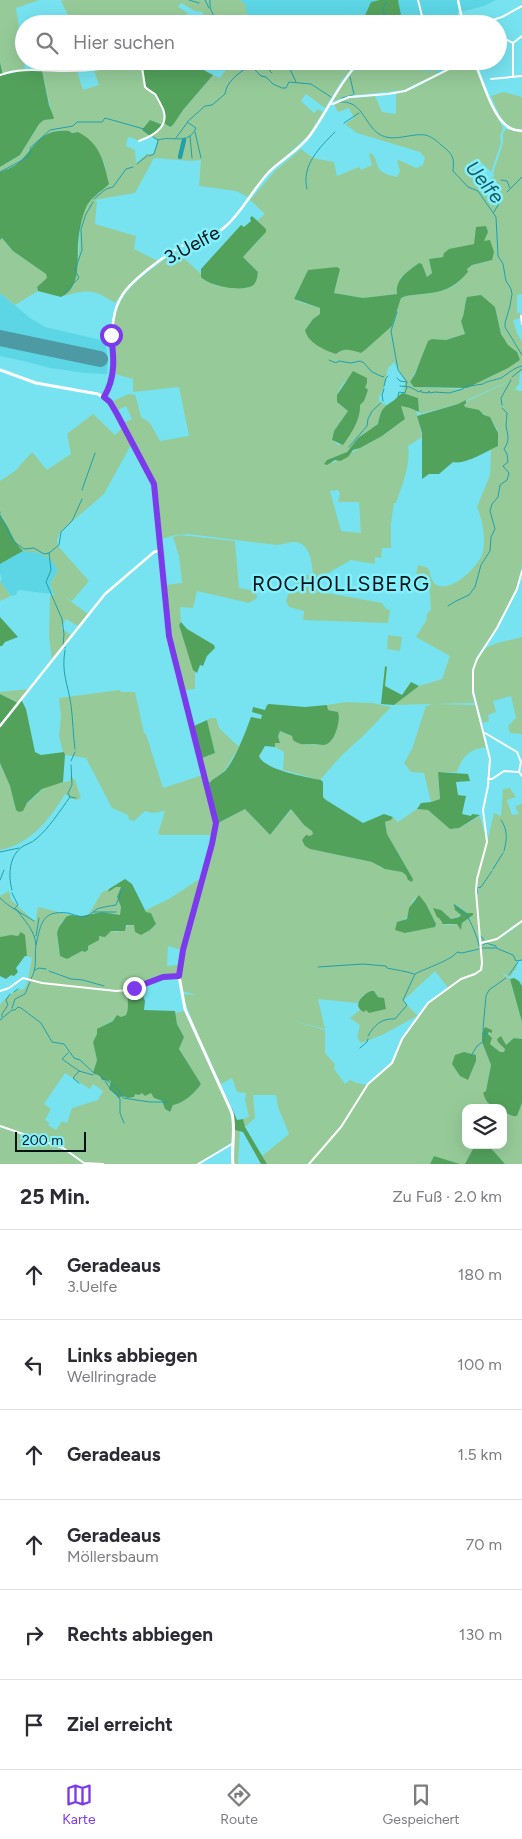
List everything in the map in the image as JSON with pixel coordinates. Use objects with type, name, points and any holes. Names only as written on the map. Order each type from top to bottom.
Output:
[{"type":"main road","points":[[0,370],[42,384],[95,393],[104,397],[110,402],[154,484],[169,636],[216,823],[183,950],[179,976],[185,1009],[232,1113],[234,1126],[233,1164]]},
{"type":"street","points":[[418,0],[422,15]]},
{"type":"street","points":[[458,0],[461,15]]},
{"type":"street","points":[[506,15],[522,6]]},
{"type":"street","points":[[513,43],[522,36]]},
{"type":"street","points":[[507,40],[513,43]]},
{"type":"street","points":[[513,43],[513,77]]},
{"type":"street","points":[[0,75],[14,71],[30,70],[88,70]]},
{"type":"street","points":[[139,141],[156,133],[163,127],[165,119],[164,109],[156,96],[145,87],[142,70]]},
{"type":"street","name":"3.Uelfe","points":[[104,397],[111,382],[114,369],[111,335],[113,318],[116,306],[125,291],[175,250],[225,228],[268,173],[308,138],[343,81],[352,70]]},
{"type":"street","points":[[330,103],[333,104],[349,97],[404,91],[447,70]]},
{"type":"street","points":[[479,70],[500,119],[510,128],[522,131]]},
{"type":"street","points":[[492,79],[522,76]]},
{"type":"street","points":[[521,316],[522,324]]},
{"type":"street","points":[[0,726],[106,592],[156,551],[161,550]]},
{"type":"street","points":[[309,1164],[341,1127],[368,1084],[395,1060],[402,1039],[425,1007],[459,980],[478,973],[481,968],[476,885],[487,842],[483,813],[490,755],[473,686],[473,670],[475,662],[497,628],[517,589],[522,571]]},
{"type":"street","points":[[485,733],[518,753],[521,762],[520,774],[504,771],[488,779]]},
{"type":"street","points":[[480,943],[497,939],[522,921]]},
{"type":"street","points":[[0,991],[9,988],[21,978],[102,990],[129,990],[163,977],[179,976]]},
{"type":"street","points":[[0,1126],[63,1148],[84,1163],[103,1164]]},
{"type":"street","points":[[198,1164],[233,1143]]},
{"type":"shaded area","points":[[240,0],[380,0],[371,2],[365,15],[247,15],[245,4]]},
{"type":"shaded area","points":[[398,0],[496,0],[484,6],[457,13],[458,15],[400,15]]},
{"type":"shaded area","points":[[425,70],[444,70],[437,74],[430,71],[426,72]]},
{"type":"shaded area","points":[[0,293],[30,318],[45,327],[105,341],[108,360],[107,374],[50,368],[0,356]]},
{"type":"shaded area","points":[[23,551],[38,553],[51,558],[58,570],[50,584],[53,594],[18,590],[16,595],[11,596],[0,581],[2,579],[0,564]]},
{"type":"green space","points":[[0,0],[40,0],[16,8],[15,70],[20,70],[3,73],[0,62]]},
{"type":"green space","points":[[240,0],[245,4],[248,15],[203,15],[203,12],[195,11],[181,3],[178,7],[188,13],[186,15],[68,15],[61,1]]},
{"type":"green space","points":[[398,0],[401,15],[365,15],[371,2]]},
{"type":"green space","points":[[0,62],[3,75],[21,71],[42,71],[49,105],[54,118],[44,120],[39,124],[20,155],[0,167]]},
{"type":"green space","points":[[94,70],[142,70],[145,87],[157,99],[163,112],[164,123],[170,127],[213,75],[220,78],[226,70],[350,70],[325,108],[306,94],[301,101],[314,113],[318,109],[323,112],[308,136],[267,173],[248,197],[236,191],[199,186],[201,160],[154,158],[135,193],[94,200],[97,201],[95,224],[136,236],[134,249],[158,261],[124,291],[115,303],[96,293],[85,291],[64,296],[75,274],[83,212],[91,200],[108,184],[104,162],[75,132],[59,131],[46,134],[37,141],[22,159],[0,172],[0,167],[20,155],[39,124],[44,120],[53,119],[42,71],[77,71],[83,90],[99,85]],"holes":[[[150,120],[164,125],[151,136],[158,141],[153,154],[147,154],[136,163],[135,150],[126,146],[128,137],[139,141],[150,136]]]},
{"type":"green space","points":[[143,70],[204,70],[213,75],[170,127],[164,123],[163,107],[146,87]]},
{"type":"green space","points":[[354,70],[425,70],[426,72],[435,70],[437,74],[404,90],[348,96],[334,101],[345,81]]},
{"type":"green space","points":[[448,70],[476,70],[503,128],[500,136],[501,143],[491,172],[482,163],[474,163],[474,169],[483,184],[494,176],[493,173],[503,143],[503,133],[506,129],[522,132],[522,294],[517,295],[517,313],[520,313],[520,318],[513,320],[522,342],[522,371],[519,384],[515,389],[522,391],[521,572],[507,610],[475,661],[472,679],[475,703],[434,704],[476,705],[487,747],[468,754],[461,762],[457,772],[438,772],[440,799],[431,802],[424,773],[411,772],[404,763],[412,749],[426,706],[433,704],[394,705],[419,686],[442,679],[450,656],[416,637],[431,609],[429,583],[415,581],[418,565],[428,568],[434,583],[440,586],[453,584],[467,574],[481,557],[484,546],[484,532],[477,507],[490,475],[491,449],[498,446],[498,433],[488,417],[475,409],[465,407],[463,404],[507,382],[458,404],[420,414],[418,398],[403,393],[405,381],[394,362],[388,368],[384,388],[379,397],[379,401],[386,405],[380,414],[378,424],[358,438],[347,452],[327,460],[333,463],[385,434],[405,419],[401,406],[415,409],[422,437],[408,446],[409,453],[405,475],[396,503],[394,503],[391,524],[391,548],[382,548],[381,558],[375,557],[375,564],[351,560],[314,581],[310,556],[304,546],[299,543],[291,542],[277,545],[188,534],[162,539],[155,484],[123,423],[132,419],[126,406],[118,410],[113,401],[129,394],[135,395],[141,417],[150,423],[160,441],[189,436],[179,387],[133,392],[133,379],[115,374],[113,329],[119,304],[140,278],[176,251],[200,273],[204,280],[217,286],[246,288],[255,283],[258,272],[243,257],[261,238],[265,229],[257,221],[265,214],[250,200],[275,171],[301,149],[313,158],[334,162],[337,176],[359,167],[361,170],[372,165],[369,155],[371,153],[375,157],[381,171],[395,177],[397,177],[400,171],[397,161],[399,160],[416,168],[423,165],[425,158],[420,152],[357,133],[345,124],[354,118],[349,108],[338,112],[334,104],[346,99],[375,96],[382,112],[396,114],[396,94],[413,89]],"holes":[[[484,242],[492,260],[472,265],[466,269],[463,277],[450,288],[401,298],[392,326],[361,353],[350,349],[340,351],[305,330],[313,319],[320,314],[320,308],[294,299],[308,270],[339,274],[334,293],[363,298],[397,294],[401,277],[419,263],[422,264],[427,277],[432,273],[429,259],[443,257],[467,246]],[[467,297],[495,307],[503,337],[520,360],[488,378],[460,389],[414,387],[410,382],[432,339],[446,340],[465,334],[461,321]],[[355,374],[360,375],[365,394],[347,440],[339,445],[332,440],[334,431],[348,411],[337,402],[338,393],[342,385]],[[338,490],[340,494],[338,502],[359,502],[361,533],[341,531],[330,491]]]},
{"type":"green space","points":[[504,92],[522,97],[522,130],[515,129],[505,123],[496,108],[491,96]]},
{"type":"green space","points":[[150,120],[163,125],[150,136],[142,130]]},
{"type":"green space","points":[[59,131],[69,131],[72,133],[78,132],[85,136],[96,147],[103,161],[109,184],[87,206],[82,218],[75,281],[67,293],[61,297],[38,291],[37,287],[47,278],[46,274],[13,251],[2,238],[0,240],[0,172],[18,163],[44,136]]},
{"type":"green space","points":[[252,216],[266,229],[266,232],[243,257],[258,272],[255,283],[247,288],[233,288],[211,283],[201,277],[201,269],[241,225],[244,227],[251,221],[250,218]]},
{"type":"green space","points":[[486,226],[488,232],[484,241],[490,240],[494,252],[492,260],[472,265],[461,279],[447,289],[401,298],[392,326],[361,353],[345,350],[336,354],[309,339],[305,330],[313,319],[320,314],[320,308],[294,299],[308,270],[337,267],[340,269],[334,293],[363,298],[397,294],[400,280],[411,269],[419,263],[422,264],[427,277],[432,273],[429,259],[443,257],[444,253],[449,249],[474,244],[476,227]]},
{"type":"green space","points":[[2,238],[13,251],[46,274],[48,278],[37,287],[38,291],[15,305],[0,293],[0,240]]},
{"type":"green space","points":[[481,295],[495,307],[501,334],[508,345],[517,352],[520,360],[467,388],[414,387],[410,382],[428,341],[432,339],[446,340],[465,334],[461,321],[467,297]]},
{"type":"green space","points":[[353,371],[367,378],[365,387],[368,390],[364,401],[360,405],[359,416],[355,426],[343,445],[332,440],[334,431],[348,411],[337,402],[337,395]]},
{"type":"green space","points":[[403,393],[418,398],[419,412],[401,406],[405,419],[382,436],[353,450],[348,457],[340,461],[335,460],[327,465],[324,464],[327,460],[347,452],[358,438],[378,424],[384,408]]},
{"type":"green space","points":[[466,400],[465,407],[479,410],[484,415],[490,417],[498,433],[498,446],[470,460],[453,462],[439,474],[429,474],[422,479],[422,433],[417,416]]},
{"type":"green space","points":[[93,414],[115,435],[123,427],[132,443],[104,494],[60,532],[57,540],[58,546],[89,581],[72,601],[65,597],[88,614],[78,626],[66,619],[61,628],[72,636],[52,660],[49,637],[50,595],[54,595],[50,584],[58,570],[51,560],[45,556],[23,551],[15,543],[0,516],[0,481],[15,471],[32,452],[47,470],[71,454],[67,434]]},
{"type":"green space","points":[[0,516],[23,551],[0,564]]},
{"type":"green space","points":[[180,535],[235,541],[239,588],[256,591],[257,598],[249,603],[197,591],[193,608],[180,607],[181,622],[179,625],[195,672],[195,689],[185,690],[172,646],[165,585],[182,583],[179,556],[173,537]]},
{"type":"green space","points":[[301,575],[312,575],[315,588],[322,592],[382,603],[386,609],[390,610],[388,623],[303,620],[304,611],[289,607],[286,601],[289,592]]},
{"type":"green space","points":[[0,581],[11,596],[0,601]]},
{"type":"green space","points":[[0,617],[18,637],[5,642],[2,646],[0,646]]},
{"type":"green space","points":[[181,622],[187,629],[214,645],[215,648],[207,656],[203,666],[200,665],[197,673],[193,670],[179,625]]},
{"type":"green space","points":[[388,635],[402,637],[400,651],[387,649]]},
{"type":"green space","points":[[522,637],[522,734],[510,733],[508,726],[516,718],[511,696],[493,701],[496,712],[488,715],[489,721],[483,723],[477,705],[473,674],[479,656],[485,649],[497,643]]},
{"type":"green space","points":[[385,666],[387,667],[385,686],[402,695],[411,682],[419,686],[394,705],[381,704]]},
{"type":"green space","points":[[29,689],[18,703],[0,694],[0,692]]},
{"type":"green space","points":[[120,690],[121,692],[135,692],[144,733],[146,734],[163,788],[203,775],[214,818],[213,835],[158,834],[165,811],[153,813],[145,811],[134,821],[129,820],[128,815],[112,808],[86,758],[65,755],[63,752],[59,736],[61,716],[59,698]]},
{"type":"green space","points":[[0,694],[18,703],[21,699],[26,709],[35,752],[41,755],[64,752],[65,755],[63,782],[42,789],[27,803],[23,811],[19,812],[16,810],[10,786],[0,763]]},
{"type":"green space","points":[[346,702],[372,703],[391,707],[341,756],[320,780],[283,770],[284,752],[275,747],[275,742],[280,743],[279,731],[292,736],[306,745],[324,745],[332,737],[337,726],[335,711],[327,710],[327,705]]},
{"type":"green space","points":[[269,704],[305,707],[327,705],[328,710],[338,712],[337,730],[333,739],[327,744],[301,744],[293,740],[292,736],[280,731],[278,736],[280,743],[275,743],[275,747],[265,746],[259,756],[262,761],[277,769],[321,780],[323,782],[323,797],[363,823],[384,814],[393,817],[385,822],[387,834],[413,879],[412,882],[402,872],[385,869],[372,862],[310,849],[305,846],[302,840],[306,835],[310,836],[313,834],[312,831],[304,825],[291,809],[270,835],[245,809],[218,823],[209,783],[225,771],[233,760],[251,717],[261,719],[262,715],[252,712],[253,707],[265,710]]},
{"type":"green space","points":[[216,718],[219,728],[239,747],[225,770],[209,783],[202,758],[215,753],[207,720]]},
{"type":"green space","points":[[207,720],[215,753],[202,758],[194,726]]},
{"type":"green space","points":[[0,763],[10,786],[16,810],[23,808],[46,786],[70,781],[70,776],[75,780],[81,798],[75,800],[65,794],[46,821],[30,836],[20,843],[0,850]]},
{"type":"green space","points":[[438,772],[468,774],[470,781],[456,782],[458,795],[466,796],[462,814],[480,815],[459,828],[450,829],[428,810],[417,809],[421,803],[440,799]]},
{"type":"green space","points":[[510,788],[516,797],[507,800],[512,815],[519,814],[515,806],[522,804],[522,921],[508,933],[489,942],[507,934],[522,922],[522,960],[516,961],[517,967],[510,977],[500,972],[510,979],[522,1022],[522,1039],[514,1038],[506,1045],[500,1036],[505,1048],[504,1052],[500,1052],[489,1043],[489,1032],[484,1030],[482,1033],[482,1042],[491,1065],[486,1091],[489,1104],[462,1104],[462,1149],[473,1149],[465,1164],[434,1156],[430,1164],[267,1164],[262,1156],[289,1134],[278,1107],[276,1095],[253,1095],[255,1118],[245,1127],[243,1119],[249,1117],[245,1100],[246,1093],[237,1092],[232,1078],[221,1084],[195,1028],[182,994],[196,995],[182,991],[180,976],[218,823],[245,809],[270,835],[292,809],[304,825],[312,831],[310,849],[377,863],[379,867],[402,872],[413,879],[387,834],[385,822],[393,817],[398,822],[417,809],[428,810],[451,829],[459,828],[480,816],[487,842],[494,813],[501,816],[503,789]],"holes":[[[415,898],[424,901],[436,924],[434,927],[405,933],[397,922],[408,916]],[[454,904],[469,914],[470,917],[462,923],[462,927],[457,924],[447,925],[441,922],[439,918],[445,913],[451,919],[461,915]],[[435,971],[448,988],[428,1003],[418,1016],[403,1001]],[[376,993],[378,997],[381,997],[379,1011],[360,1010],[350,1018],[360,1025],[357,1037],[361,1043],[382,1035],[417,1016],[400,1042],[396,1058],[392,1063],[367,1085],[350,1080],[345,1084],[334,1069],[335,1064],[325,1053],[325,1030],[290,1020],[325,1029],[318,999],[358,1003],[363,995]]]},
{"type":"green space","points":[[201,878],[182,950],[168,946],[167,966],[178,965],[178,975],[163,977],[129,989],[126,1015],[106,1024],[93,1042],[97,1060],[93,1073],[100,1075],[102,1080],[111,1081],[110,1089],[115,1096],[128,1098],[135,1094],[151,1093],[170,1112],[173,1105],[189,1097],[201,1084],[179,1049],[184,1037],[177,1022],[176,1013],[184,1011],[229,1109],[233,1125],[232,1142],[197,1164],[0,1164],[0,1127],[63,1148],[63,1141],[62,1147],[0,1126],[0,1005],[10,994],[24,989],[27,984],[32,958],[27,956],[25,951],[24,934],[0,937],[0,896],[9,891],[11,900],[33,920],[36,920],[38,907],[70,915],[59,926],[58,942],[59,952],[72,957],[76,953],[88,950],[88,946],[98,940],[99,936],[111,931],[118,932],[130,925],[150,930],[156,924],[151,913],[146,912],[146,910],[169,899]],"holes":[[[65,1073],[90,1089],[93,1084],[103,1091],[98,1100],[72,1108],[67,1123],[62,1121],[56,1130],[48,1125],[50,1123],[45,1120],[51,1109],[44,1104]]]},
{"type":"green space","points":[[125,879],[132,884],[146,912],[151,913],[156,924],[141,935],[135,932],[134,925],[126,925],[125,931],[111,931],[105,937],[99,936],[99,940],[88,946],[88,950],[85,952],[82,951],[67,959],[60,956],[57,933],[66,917],[102,912],[120,915],[121,907],[117,897],[121,887],[116,887],[108,892],[109,889]]},
{"type":"green space","points":[[119,886],[122,887],[117,897],[121,907],[120,915],[102,912],[89,914],[102,892]]},
{"type":"green space","points":[[419,895],[436,924],[435,927],[405,933],[395,930],[397,922],[407,919],[409,908]]},
{"type":"green space","points":[[454,904],[467,913],[473,913],[462,923],[461,930],[457,924],[443,924],[433,908],[441,910],[451,919],[461,915],[455,910]]},
{"type":"green space","points":[[21,932],[25,935],[27,956],[16,968],[18,972],[6,979],[0,976],[0,937],[18,936]]},
{"type":"green space","points":[[514,978],[522,986],[522,1022],[510,979]]},
{"type":"green space","points":[[141,985],[145,989],[143,996],[145,1001],[144,1010],[175,1011],[177,1024],[184,1037],[179,1049],[201,1084],[189,1097],[173,1105],[170,1112],[165,1109],[162,1101],[154,1098],[151,1093],[145,1096],[142,1093],[139,1095],[135,1094],[134,1097],[122,1096],[119,1098],[109,1089],[111,1081],[102,1080],[100,1076],[93,1073],[97,1060],[93,1042],[97,1029],[113,1021],[117,1015],[121,1017],[126,1015],[129,990]]},
{"type":"green space","points":[[371,991],[374,991],[378,997],[384,998],[386,1009],[369,1013],[366,1010],[364,1012],[358,1007],[360,1000]]},
{"type":"green space","points":[[485,1027],[492,1030],[492,1033],[489,1032],[488,1034],[492,1038],[490,1044],[500,1052],[504,1052],[505,1049],[497,1039],[501,1036],[506,1045],[514,1038],[522,1039],[522,1103],[517,1116],[507,1114],[507,1104],[489,1104],[483,1093],[486,1091],[491,1065],[482,1042],[482,1033]]},
{"type":"green space","points":[[464,1052],[476,1055],[476,1061],[468,1080],[460,1076],[452,1064],[455,1055]]},
{"type":"green space","points":[[522,1103],[522,1164],[505,1164],[492,1149],[507,1149],[507,1114],[517,1116]]},
{"type":"green space","points":[[232,1108],[237,1120],[243,1119],[245,1127],[267,1164],[261,1164],[243,1132],[235,1130]]},
{"type":"green space","points":[[235,1130],[240,1130],[238,1164],[234,1164]]},
{"type":"green space","points":[[473,1149],[492,1149],[505,1164],[465,1164]]},
{"type":"green space","points":[[434,1156],[460,1164],[430,1164]]},
{"type":"waterway","points":[[189,0],[199,3]]},
{"type":"waterway","name":"Uelfe","points":[[205,0],[209,8]]},
{"type":"waterway","name":"Uelfe","points":[[210,0],[210,8],[214,15]]},
{"type":"waterway","points":[[385,15],[383,8],[386,3]]},
{"type":"waterway","points":[[158,140],[189,137],[196,128],[187,122],[205,106],[212,105],[225,94],[228,85],[234,77],[244,70]]},
{"type":"waterway","points":[[255,70],[261,76],[266,77],[273,84],[282,88],[286,88],[289,82],[311,84],[331,97]]},
{"type":"waterway","points":[[269,70],[272,73]]},
{"type":"waterway","name":"Uelfe","points":[[290,70],[296,82]]},
{"type":"waterway","points":[[350,77],[354,94]]},
{"type":"waterway","points":[[342,98],[353,95]]},
{"type":"waterway","name":"Uelfe","points":[[339,102],[347,102],[358,108],[369,124],[384,137],[396,138],[425,135],[434,139],[451,154],[453,171],[468,187],[478,191],[496,217],[498,256],[503,264],[506,281],[512,294],[505,327],[522,355]]},
{"type":"waterway","points":[[344,123],[359,113]]},
{"type":"waterway","points":[[0,172],[28,157],[31,152],[30,148],[50,130],[73,126],[77,122],[102,122],[105,118],[149,132]]},
{"type":"waterway","points":[[176,138],[187,123]]},
{"type":"waterway","points":[[195,132],[201,158]]},
{"type":"waterway","points":[[307,189],[306,180],[309,164],[318,150],[335,132]]},
{"type":"waterway","points":[[190,136],[192,158]]},
{"type":"waterway","points":[[153,137],[158,140]]},
{"type":"waterway","points":[[180,157],[184,140]]},
{"type":"waterway","points":[[149,156],[154,154],[158,141]]},
{"type":"waterway","points":[[137,164],[148,155]]},
{"type":"waterway","points":[[94,199],[106,189],[113,187],[126,169],[133,167]]},
{"type":"waterway","points":[[507,192],[522,177]]},
{"type":"waterway","points":[[501,180],[507,181],[510,188]]},
{"type":"waterway","points":[[494,212],[501,200]]},
{"type":"waterway","points":[[64,293],[79,278],[75,270],[82,250],[81,229],[86,214],[93,202]]},
{"type":"waterway","points":[[397,312],[391,331],[398,370],[407,382]]},
{"type":"waterway","points":[[329,360],[336,363],[339,361],[351,363],[360,361],[372,372],[384,376]]},
{"type":"waterway","points":[[400,386],[410,387],[419,392],[421,390],[421,392],[428,393],[429,391],[430,393],[449,393],[464,387],[483,384],[501,378],[522,366]]},
{"type":"waterway","points":[[512,377],[522,369]]},
{"type":"waterway","points":[[384,386],[388,376]]},
{"type":"waterway","points":[[397,378],[400,381],[407,382],[406,386]]},
{"type":"waterway","points":[[502,405],[501,398],[511,380]]},
{"type":"waterway","points":[[398,396],[399,392],[405,393],[407,387]]},
{"type":"waterway","points":[[383,401],[384,389]]},
{"type":"waterway","points":[[349,447],[367,426],[372,411],[381,403]]},
{"type":"waterway","points":[[448,606],[469,595],[475,587],[481,565],[490,551],[491,537],[495,529],[490,511],[492,504],[498,497],[500,485],[507,480],[509,473],[503,466],[508,462],[504,449],[508,438],[506,426],[507,413],[502,408]]},
{"type":"waterway","points":[[82,490],[95,453]]},
{"type":"waterway","points":[[49,553],[59,545],[61,532],[72,521],[82,499]]},
{"type":"waterway","points":[[0,515],[13,541],[24,549],[34,548],[44,554],[49,553],[51,570],[46,582],[62,619],[63,646]]},
{"type":"waterway","points":[[65,650],[64,672],[71,705],[75,749]]},
{"type":"waterway","points":[[71,761],[75,752]]},
{"type":"waterway","points":[[12,890],[10,873],[14,856],[22,847],[34,840],[45,830],[70,797],[68,793],[72,785],[71,765]]},
{"type":"waterway","points":[[70,797],[76,798]]},
{"type":"waterway","points":[[501,820],[505,827],[506,835],[504,851]]},
{"type":"waterway","points":[[0,852],[19,848]]},
{"type":"waterway","points":[[493,869],[503,853]]},
{"type":"waterway","points":[[0,880],[4,870]]},
{"type":"waterway","points":[[477,894],[477,888],[481,887],[492,871]]},
{"type":"waterway","points":[[31,979],[35,966],[39,930],[41,924],[48,916],[68,913],[81,917],[91,914],[97,909],[116,905],[122,890],[125,889]]},
{"type":"waterway","points":[[12,893],[18,905],[14,909]]},
{"type":"waterway","points":[[0,898],[12,908],[34,921]]},
{"type":"waterway","points":[[454,905],[468,918],[476,934],[479,946]]},
{"type":"waterway","points":[[16,909],[26,921],[36,945]]},
{"type":"waterway","points":[[94,912],[116,912]]},
{"type":"waterway","points":[[36,936],[39,918]]},
{"type":"waterway","points":[[480,935],[484,940]]},
{"type":"waterway","points":[[483,945],[486,943],[496,946],[496,948],[513,955],[516,961],[522,960]]},
{"type":"waterway","points":[[482,948],[495,948]]},
{"type":"waterway","points":[[368,1036],[379,1023],[395,1019],[407,1005],[403,1000],[415,974],[444,961],[457,952],[462,953],[479,949]]},
{"type":"waterway","points":[[509,975],[518,962]]},
{"type":"waterway","points":[[318,967],[363,964],[386,966],[387,968],[414,974]]},
{"type":"waterway","points":[[35,970],[39,968],[46,969]]},
{"type":"waterway","points":[[49,971],[71,979],[83,980],[104,986]]},
{"type":"waterway","points":[[471,1056],[477,1046],[484,1041],[486,1033],[484,1034],[483,1029],[486,996],[489,990],[506,978]]},
{"type":"waterway","points":[[12,1008],[15,999],[25,994],[30,982]]},
{"type":"waterway","points":[[14,992],[18,989]]},
{"type":"waterway","points":[[2,1017],[8,1005],[6,1000],[10,994]]},
{"type":"waterway","points":[[0,1020],[12,1010],[18,1007],[21,1008],[41,1023],[52,1042],[64,1044],[74,1058],[80,1060],[95,1074]]},
{"type":"waterway","points":[[360,1048],[368,1039]]},
{"type":"waterway","points":[[68,1053],[62,1059],[79,1071],[93,1075]]},
{"type":"waterway","points":[[79,1071],[73,1078],[79,1083]]},
{"type":"waterway","points":[[99,1075],[116,1087],[123,1098],[150,1102],[168,1102]]},
{"type":"waterway","points":[[105,1081],[120,1099],[120,1113],[124,1123]]},
{"type":"runway","points":[[0,338],[100,359]]},
{"type":"district","name":"ROCHOLLSBERG","points":[[341,583]]},
{"type":"route","points":[[111,335],[114,369],[109,388],[104,397],[110,402],[152,476],[156,490],[169,636],[216,823],[183,950],[179,976],[163,977],[134,988]]}]
